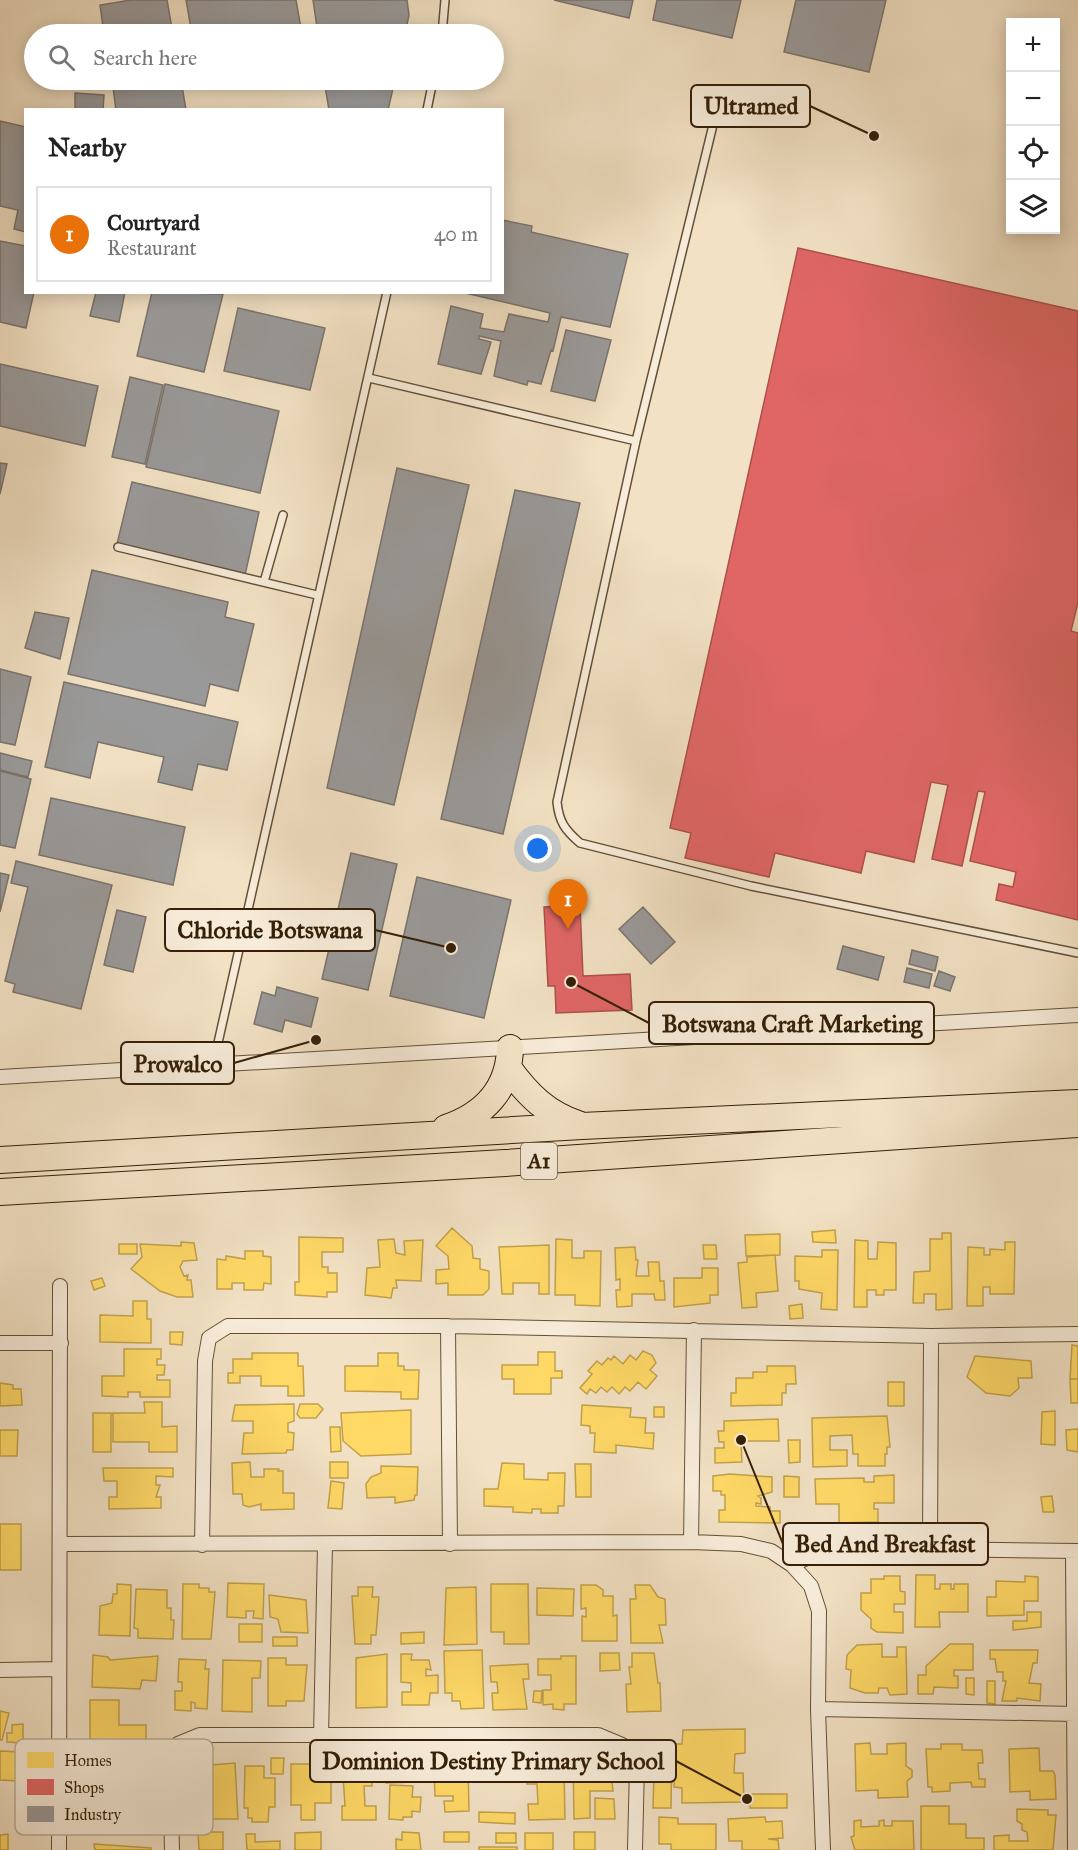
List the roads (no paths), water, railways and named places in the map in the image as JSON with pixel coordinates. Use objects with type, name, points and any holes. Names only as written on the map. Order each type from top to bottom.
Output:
[{"type":"highway","points":[[510,1058],[524,1089],[548,1112],[582,1126]]},
{"type":"highway","points":[[404,1136],[447,1128],[466,1120],[491,1099],[510,1058]]},
{"type":"highway","name":"A1","points":[[0,1160],[582,1126],[1078,1103]]},
{"type":"highway","name":"A1","points":[[0,1192],[494,1164],[1078,1124]]},
{"type":"street","points":[[0,1077],[213,1065],[510,1058],[1078,1015]]},
{"type":"street","points":[[60,1286],[60,1739]]},
{"type":"street","points":[[202,1545],[205,1361],[209,1338],[228,1326],[448,1326],[931,1336],[1078,1334]]},
{"type":"street","points":[[448,1326],[450,1544]]},
{"type":"street","points":[[691,1542],[694,1330]]},
{"type":"street","points":[[930,1549],[931,1336]]},
{"type":"street","points":[[0,1343],[61,1343]]},
{"type":"street","points":[[792,1565],[835,1544],[855,1539],[930,1549],[1076,1551],[1075,1850]]},
{"type":"street","points":[[61,1544],[325,1545],[691,1542],[741,1544],[771,1551],[792,1565],[811,1586],[819,1611],[818,1709],[823,1850]]},
{"type":"street","points":[[321,1736],[325,1545]]},
{"type":"street","points":[[0,1670],[60,1669]]},
{"type":"street","points":[[818,1709],[1075,1714]]},
{"type":"street","points":[[190,1739],[200,1735],[598,1735],[622,1745],[637,1765],[635,1850]]},
{"type":"street","points":[[59,1835],[59,1850]]},
{"type":"street","points":[[172,1835],[172,1850]]},
{"type":"lane","points":[[443,24],[445,0]]},
{"type":"lane","points":[[427,108],[431,90]]},
{"type":"lane","points":[[796,94],[747,93],[726,103],[713,125],[636,441],[557,802],[559,821],[580,843],[751,886],[1078,953]]},
{"type":"lane","points":[[213,1065],[387,294]]},
{"type":"lane","points":[[369,378],[636,441]]},
{"type":"lane","points":[[264,582],[283,515]]},
{"type":"lane","points":[[118,547],[317,595]]},
{"type":"place","name":"Ultramed","points":[[874,136]]},
{"type":"place","name":"Courtyard","points":[[568,929]]},
{"type":"place","name":"Chloride Botswana","points":[[451,948]]},
{"type":"place","name":"Botswana Craft Marketing","points":[[571,982]]},
{"type":"place","name":"Prowalco","points":[[316,1040]]},
{"type":"place","name":"Bed And Breakfast","points":[[741,1440]]},
{"type":"place","name":"Dominion Destiny Primary School","points":[[747,1799]]}]
